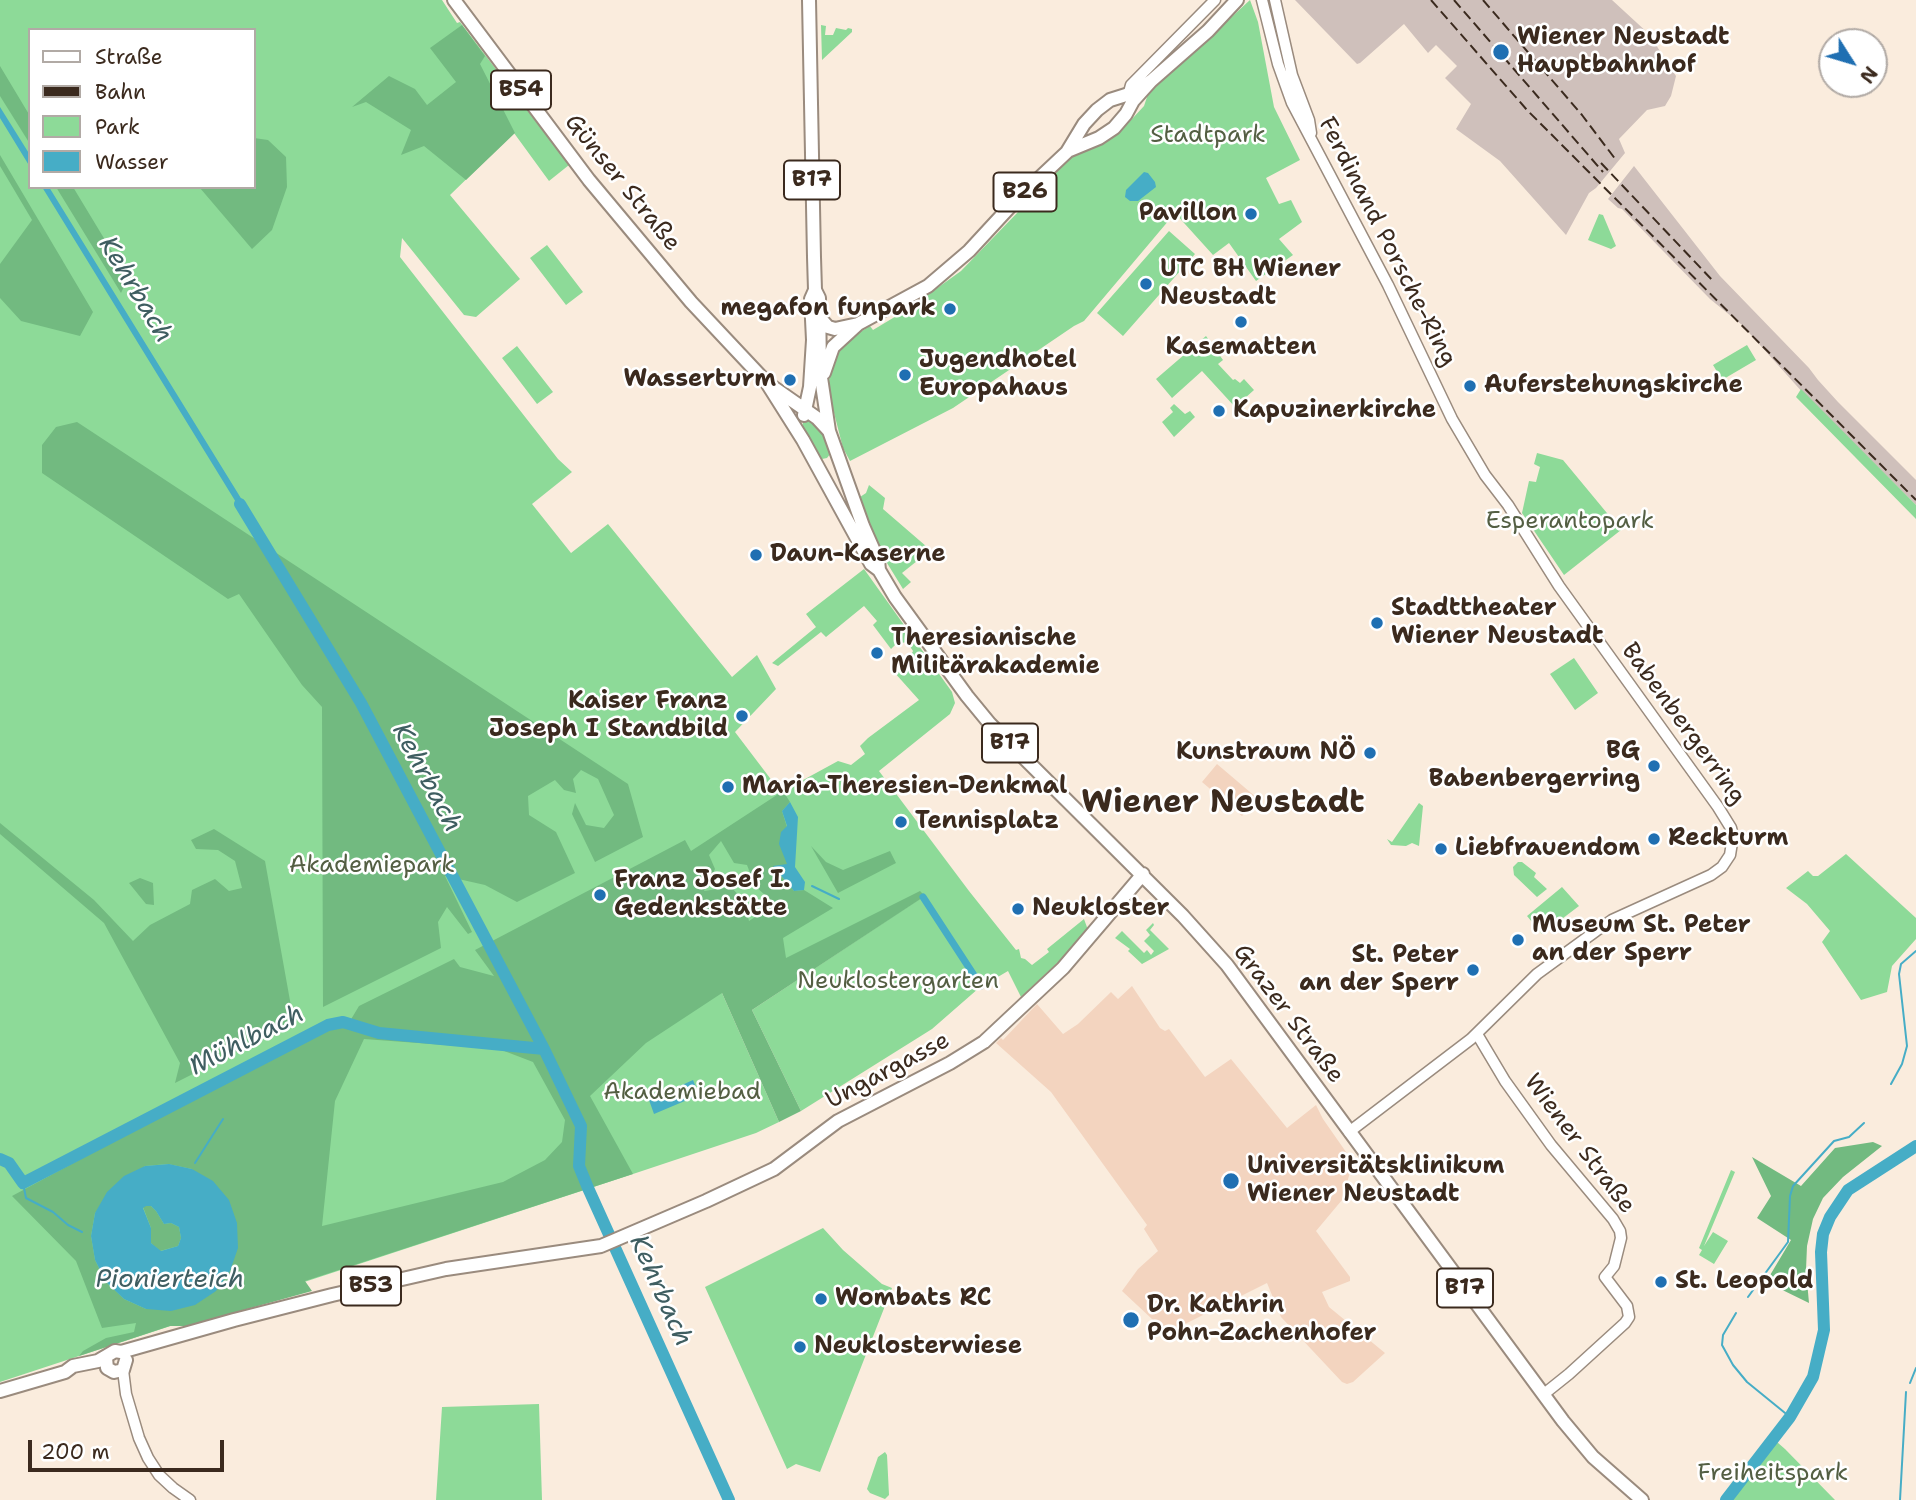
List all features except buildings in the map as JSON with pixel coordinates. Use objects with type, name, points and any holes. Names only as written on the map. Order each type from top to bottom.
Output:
[{"type":"main road","name":"Günser Straße","points":[[454,0],[589,180],[691,302],[767,383]]},
{"type":"main road","name":"B17","points":[[808,0],[815,290],[811,299],[822,344]]},
{"type":"main road","name":"B26","points":[[1067,152],[1108,132],[1151,82],[1234,4]]},
{"type":"main road","name":"B26","points":[[810,387],[812,357],[822,344],[928,286],[954,266],[1023,193],[1067,152],[1084,124],[1104,104],[1151,82]]},
{"type":"main road","points":[[1091,117],[1093,125],[1108,132]]},
{"type":"main road","name":"B17","points":[[815,290],[820,298],[822,344]]},
{"type":"main road","points":[[820,318],[828,327],[835,329],[854,325]]},
{"type":"main road","name":"B26","points":[[822,344],[822,378]]},
{"type":"main road","name":"B17","points":[[822,378],[829,431]]},
{"type":"main road","name":"B54","points":[[767,383],[805,411]]},
{"type":"main road","name":"B54","points":[[767,383],[803,440]]},
{"type":"main road","points":[[786,397],[797,398],[810,387]]},
{"type":"main road","points":[[803,440],[802,428],[810,387]]},
{"type":"main road","points":[[805,411],[817,418],[829,431]]},
{"type":"main road","name":"Grazer Straße","points":[[829,431],[878,560],[879,570]]},
{"type":"main road","name":"Grazer Straße","points":[[803,440],[869,560],[879,570],[921,633],[983,716],[1143,874],[1227,965],[1592,1457],[1642,1500]]},
{"type":"main road","points":[[811,454],[817,460],[823,459],[835,448]]},
{"type":"main road","name":"Ungargasse","points":[[116,1363],[146,1346],[246,1317],[446,1269],[601,1246],[774,1169],[838,1121],[975,1048],[998,1031],[1063,968],[1143,874]]},
{"type":"main road","name":"B53","points":[[0,1391],[65,1371],[73,1366],[116,1363]]},
{"type":"street","points":[[1121,120],[1131,85],[1215,0]]},
{"type":"street","name":"Ferdinand Porsche-Ring","points":[[1262,0],[1284,84],[1388,285],[1452,419],[1485,475],[1508,505]]},
{"type":"street","name":"Ferdinand Porsche-Ring","points":[[1269,0],[1270,25]]},
{"type":"street","points":[[1276,0],[1286,53],[1309,120],[1312,141]]},
{"type":"street","name":"Babenbergerring","points":[[1476,1034],[1537,974],[1612,920],[1722,867],[1733,846],[1731,828],[1726,820],[1559,586],[1508,505]]},
{"type":"street","points":[[1349,1132],[1476,1034]]},
{"type":"street","name":"Wiener Straße","points":[[1476,1034],[1521,1104],[1620,1231],[1621,1238],[1614,1266],[1605,1277],[1627,1306],[1629,1317],[1544,1394]]},
{"type":"street","points":[[116,1363],[139,1438],[148,1458],[159,1475],[190,1500]]},
{"type":"shaded area","points":[[1295,0],[1612,0],[1649,34],[1676,76],[1671,96],[1665,106],[1647,110],[1619,139],[1625,153],[1589,193],[1566,235],[1500,161],[1456,129],[1471,104],[1445,78],[1457,66],[1436,45],[1428,53],[1404,24],[1357,64]]},
{"type":"shaded area","points":[[1634,166],[1720,276],[1838,402],[1916,480],[1916,505],[1804,394],[1742,325],[1710,299],[1622,209],[1608,199]]},
{"type":"shaded area","points":[[1217,764],[1257,798],[1242,816],[1202,782]]},
{"type":"shaded area","name":"Universitätsklinikum Wiener Neustadt","points":[[1132,986],[1160,1028],[1165,1031],[1169,1029],[1205,1077],[1231,1059],[1287,1128],[1316,1105],[1353,1162],[1342,1200],[1316,1231],[1350,1277],[1350,1281],[1322,1292],[1329,1307],[1385,1353],[1353,1382],[1342,1382],[1281,1317],[1267,1283],[1167,1333],[1122,1291],[1138,1269],[1158,1251],[1144,1229],[1147,1225],[1051,1092],[996,1043],[1001,1038],[1003,1040],[1037,1004],[1063,1034],[1078,1024],[1111,992],[1118,999]]},
{"type":"green space","name":"Akademiepark","points":[[0,0],[442,0],[457,23],[460,22],[569,165],[549,181],[514,133],[450,195],[520,279],[476,317],[464,315],[402,238],[400,257],[558,459],[572,472],[532,504],[571,553],[608,524],[732,677],[757,655],[776,689],[735,732],[779,790],[783,791],[838,761],[851,765],[865,754],[860,746],[868,738],[919,700],[894,672],[908,661],[913,651],[907,642],[896,644],[891,649],[873,625],[877,621],[864,606],[826,637],[821,632],[778,666],[772,663],[816,627],[806,614],[864,569],[952,692],[955,703],[950,714],[879,771],[969,891],[1016,950],[1019,949],[1021,958],[1032,965],[1084,919],[1088,930],[1068,953],[1021,997],[1008,971],[979,988],[932,1029],[801,1111],[752,1010],[924,896],[722,993],[779,1122],[756,1133],[0,1382]]},
{"type":"green space","name":"Stadtpark","points":[[1250,0],[1258,22],[1274,107],[1300,160],[1266,178],[1279,204],[1291,200],[1302,222],[1279,239],[1293,255],[1256,281],[1229,243],[1213,255],[1175,213],[1084,321],[953,408],[850,461],[843,448],[829,383],[830,367],[836,351],[870,326],[873,330],[908,309],[961,271],[1076,152],[1102,144],[1119,133],[1144,106],[1148,94]]},
{"type":"green space","points":[[462,25],[485,56],[480,64],[515,133],[466,180],[424,146],[401,155],[411,130],[366,102],[352,107],[389,76],[415,89],[427,105],[456,82],[430,48]]},
{"type":"green space","points":[[821,25],[826,26],[825,35],[833,35],[836,28],[852,29],[822,60]]},
{"type":"green space","points":[[0,66],[28,113],[28,141],[0,96]]},
{"type":"green space","points":[[256,138],[268,140],[286,157],[287,187],[272,230],[252,249],[201,189],[256,189]]},
{"type":"green space","points":[[0,155],[93,312],[80,336],[21,321],[0,298],[0,264],[32,220],[0,166]]},
{"type":"green space","points":[[57,189],[74,189],[128,278],[121,293]]},
{"type":"green space","points":[[1599,214],[1603,215],[1616,246],[1611,249],[1588,240]]},
{"type":"green space","name":"UTC BH Wiener Neustadt","points":[[1169,231],[1195,254],[1123,336],[1097,313]]},
{"type":"green space","points":[[547,245],[583,292],[566,305],[530,258]]},
{"type":"green space","points":[[1206,336],[1223,360],[1218,364],[1233,380],[1240,383],[1244,379],[1254,390],[1235,407],[1202,371],[1172,398],[1156,379]]},
{"type":"green space","points":[[1747,345],[1756,360],[1722,380],[1713,365]]},
{"type":"green space","points":[[517,346],[553,392],[537,404],[502,358]]},
{"type":"green space","points":[[1801,389],[1916,505],[1916,519],[1796,397]]},
{"type":"green space","points":[[1174,404],[1185,414],[1190,411],[1195,417],[1174,437],[1162,422],[1173,412],[1170,408]]},
{"type":"green space","points":[[805,411],[835,448],[827,458],[817,460],[802,428]]},
{"type":"green space","points":[[77,422],[628,784],[643,837],[595,862],[572,814],[575,803],[586,825],[604,828],[614,815],[598,779],[581,770],[573,779],[576,793],[564,790],[555,780],[528,796],[529,815],[556,832],[575,873],[517,902],[485,885],[445,876],[472,932],[468,934],[447,907],[438,922],[441,948],[323,1007],[322,707],[302,685],[239,594],[228,599],[42,473],[42,445],[56,427]]},
{"type":"green space","name":"Esperantopark","points":[[1537,453],[1563,460],[1621,530],[1564,575],[1522,513],[1529,481],[1536,482],[1540,467],[1534,464]]},
{"type":"green space","points":[[869,485],[885,498],[883,509],[934,553],[927,553],[902,573],[911,582],[903,589],[879,550],[857,499],[866,493]]},
{"type":"green space","points":[[1574,658],[1598,693],[1575,710],[1550,674]]},
{"type":"green space","points":[[783,791],[790,802],[782,811],[787,827],[788,865],[774,867],[794,891],[804,890],[833,908],[783,938],[786,958],[920,891],[925,896],[752,1010],[801,1111],[779,1122],[722,993],[646,1043],[590,1096],[633,1174],[305,1281],[312,1291],[186,1326],[170,1326],[79,1356],[106,1338],[134,1332],[136,1323],[102,1328],[76,1261],[12,1196],[323,1029],[347,1026],[359,1006],[454,959],[460,967],[494,976],[475,950],[685,840],[691,851]],"holes":[[[721,841],[734,863],[747,865],[755,886],[775,904],[749,921],[744,901],[731,887],[704,891],[715,869],[709,855]],[[364,1039],[499,1049],[533,1062],[565,1120],[562,1142],[545,1160],[503,1182],[322,1226],[335,1101]],[[168,1164],[192,1169],[230,1271],[146,1309],[124,1299],[106,1282],[95,1260],[91,1236],[95,1213],[145,1166]]]},
{"type":"green space","points":[[1419,803],[1423,806],[1419,846],[1412,843],[1406,846],[1391,845],[1387,839],[1392,842]]},
{"type":"green space","points":[[0,823],[94,900],[133,941],[150,925],[190,904],[192,890],[215,879],[229,891],[242,888],[235,861],[218,850],[196,849],[191,840],[214,829],[265,861],[294,1023],[175,1083],[180,1063],[104,923],[0,834]]},
{"type":"green space","points":[[811,846],[826,862],[843,870],[890,851],[896,863],[838,893]]},
{"type":"green space","points":[[1846,854],[1916,918],[1916,939],[1892,966],[1887,992],[1861,1000],[1822,942],[1830,931],[1807,904],[1786,888],[1808,871],[1813,876],[1818,876]]},
{"type":"green space","points":[[1518,862],[1536,873],[1534,877],[1547,889],[1537,897],[1514,875],[1513,867]]},
{"type":"green space","points":[[140,878],[153,883],[154,905],[146,904],[129,883]]},
{"type":"green space","points":[[1562,887],[1579,906],[1542,934],[1527,916]]},
{"type":"green space","points":[[1153,923],[1150,930],[1169,949],[1142,964],[1128,951],[1130,949],[1115,938],[1122,931],[1144,953],[1147,950],[1151,955],[1154,951],[1144,941],[1150,935],[1146,930]]},
{"type":"green space","points":[[1873,1142],[1882,1146],[1843,1177],[1823,1198],[1813,1219],[1807,1246],[1809,1303],[1766,1282],[1791,1240],[1757,1218],[1771,1196],[1752,1157],[1801,1186],[1835,1148]]},
{"type":"green space","points":[[1731,1170],[1735,1172],[1704,1246],[1713,1232],[1728,1241],[1714,1264],[1699,1255],[1702,1250],[1699,1248]]},
{"type":"green space","points":[[146,1205],[156,1211],[164,1224],[171,1223],[179,1227],[181,1238],[178,1246],[160,1251],[151,1243],[151,1228],[143,1207]]},
{"type":"green space","name":"Neuklosterwiese","points":[[823,1228],[843,1250],[882,1284],[892,1288],[820,1472],[796,1464],[787,1469],[705,1287]]},
{"type":"green space","points":[[539,1404],[542,1500],[436,1500],[442,1407]]},
{"type":"green space","name":"Freiheitspark","points":[[1770,1436],[1785,1449],[1835,1500],[1720,1500]]},
{"type":"green space","points":[[885,1452],[889,1495],[885,1499],[867,1489],[878,1457]]},
{"type":"water","points":[[0,107],[28,152],[28,164],[0,118]]},
{"type":"water","points":[[1144,172],[1148,173],[1156,187],[1138,201],[1130,201],[1125,197],[1126,190]]},
{"type":"water","points":[[43,189],[50,189],[255,521],[242,512]]},
{"type":"water","points":[[790,802],[798,817],[795,867],[805,882],[804,890],[794,891],[773,866],[787,864],[779,844],[781,832],[787,826],[782,811]]},
{"type":"water","points":[[693,1080],[699,1095],[654,1114],[649,1100]]},
{"type":"water","name":"Pionierteich","points":[[169,1164],[192,1169],[213,1181],[229,1200],[237,1223],[238,1248],[230,1271],[216,1291],[195,1305],[171,1311],[146,1309],[124,1299],[106,1282],[95,1260],[91,1236],[95,1213],[107,1192],[124,1176],[145,1166]],"holes":[[[151,1206],[164,1224],[171,1223],[179,1227],[181,1238],[178,1246],[161,1251],[151,1243],[151,1228],[143,1208]]]},
{"type":"waterway","name":"Kehrbach","points":[[240,504],[361,703],[544,1049],[581,1126],[579,1166],[588,1188],[729,1500]]},
{"type":"waterway","points":[[812,886],[839,899]]},
{"type":"waterway","points":[[923,897],[981,986]]},
{"type":"waterway","points":[[1891,1084],[1902,1064],[1907,1046],[1899,974],[1901,964],[1916,951]]},
{"type":"waterway","name":"Mühlbach","points":[[0,1159],[9,1163],[23,1183],[328,1025],[343,1022],[379,1033],[544,1049]]},
{"type":"waterway","points":[[195,1163],[223,1119]]},
{"type":"waterway","points":[[1748,1297],[1788,1242],[1793,1186],[1834,1141],[1849,1137],[1864,1123]]},
{"type":"waterway","points":[[1726,1500],[1790,1417],[1813,1377],[1824,1330],[1821,1252],[1823,1234],[1830,1217],[1848,1190],[1916,1146]]},
{"type":"waterway","points":[[23,1183],[26,1198],[82,1232]]},
{"type":"waterway","points":[[1736,1313],[1723,1335],[1722,1345],[1747,1382],[1790,1417]]},
{"type":"waterway","points":[[1910,1383],[1916,1368]]},
{"type":"waterway","points":[[1900,1500],[1906,1392]]},
{"type":"railway","points":[[1431,0],[1527,110],[1916,500]]},
{"type":"railway","points":[[1454,0],[1603,172]]},
{"type":"railway","points":[[1483,0],[1582,115],[1616,160]]},
{"type":"railway","points":[[1601,163],[1714,282]]},
{"type":"place","name":"Wiener Neustadt Hauptbahnhof","points":[[1501,52]]},
{"type":"place","name":"Pavillon","points":[[1251,214]]},
{"type":"place","name":"UTC BH Wiener Neustadt","points":[[1146,284]]},
{"type":"place","name":"megafon funpark","points":[[950,309]]},
{"type":"place","name":"Kasematten","points":[[1241,322]]},
{"type":"place","name":"Jugendhotel Europahaus","points":[[905,375]]},
{"type":"place","name":"Wasserturm","points":[[790,380]]},
{"type":"place","name":"Auferstehungskirche","points":[[1470,386]]},
{"type":"place","name":"Kapuzinerkirche","points":[[1219,411]]},
{"type":"place","name":"Daun-Kaserne","points":[[756,555]]},
{"type":"place","name":"Stadttheater Wiener Neustadt","points":[[1377,623]]},
{"type":"place","name":"Theresianische Militärakademie","points":[[877,653]]},
{"type":"place","name":"Kaiser Franz Joseph I Standbild","points":[[742,716]]},
{"type":"place","name":"Kunstraum NÖ","points":[[1370,753]]},
{"type":"place","name":"BG Babenbergerring","points":[[1654,766]]},
{"type":"place","name":"Maria-Theresien-Denkmal","points":[[728,787]]},
{"type":"place","name":"Tennisplatz","points":[[901,822]]},
{"type":"place","name":"Reckturm","points":[[1654,839]]},
{"type":"place","name":"Liebfrauendom","points":[[1441,849]]},
{"type":"place","name":"Franz Josef I. Gedenkstätte","points":[[600,895]]},
{"type":"place","name":"Neukloster","points":[[1018,909]]},
{"type":"place","name":"Museum St. Peter an der Sperr","points":[[1518,940]]},
{"type":"place","name":"St. Peter an der Sperr","points":[[1473,970]]},
{"type":"place","name":"Universitätsklinikum Wiener Neustadt","points":[[1231,1181]]},
{"type":"place","name":"St. Leopold","points":[[1661,1282]]},
{"type":"place","name":"Wombats RC","points":[[821,1299]]},
{"type":"place","name":"Dr. Kathrin Pohn-Zachenhofer","points":[[1131,1320]]},
{"type":"place","name":"Neuklosterwiese","points":[[800,1347]]},
{"type":"district","name":"Wiener Neustadt","points":[[1223,804]]},
{"type":"park label","name":"Neuklostergarten","points":[[898,982]]},
{"type":"park label","name":"Akademiebad","points":[[682,1093]]}]
